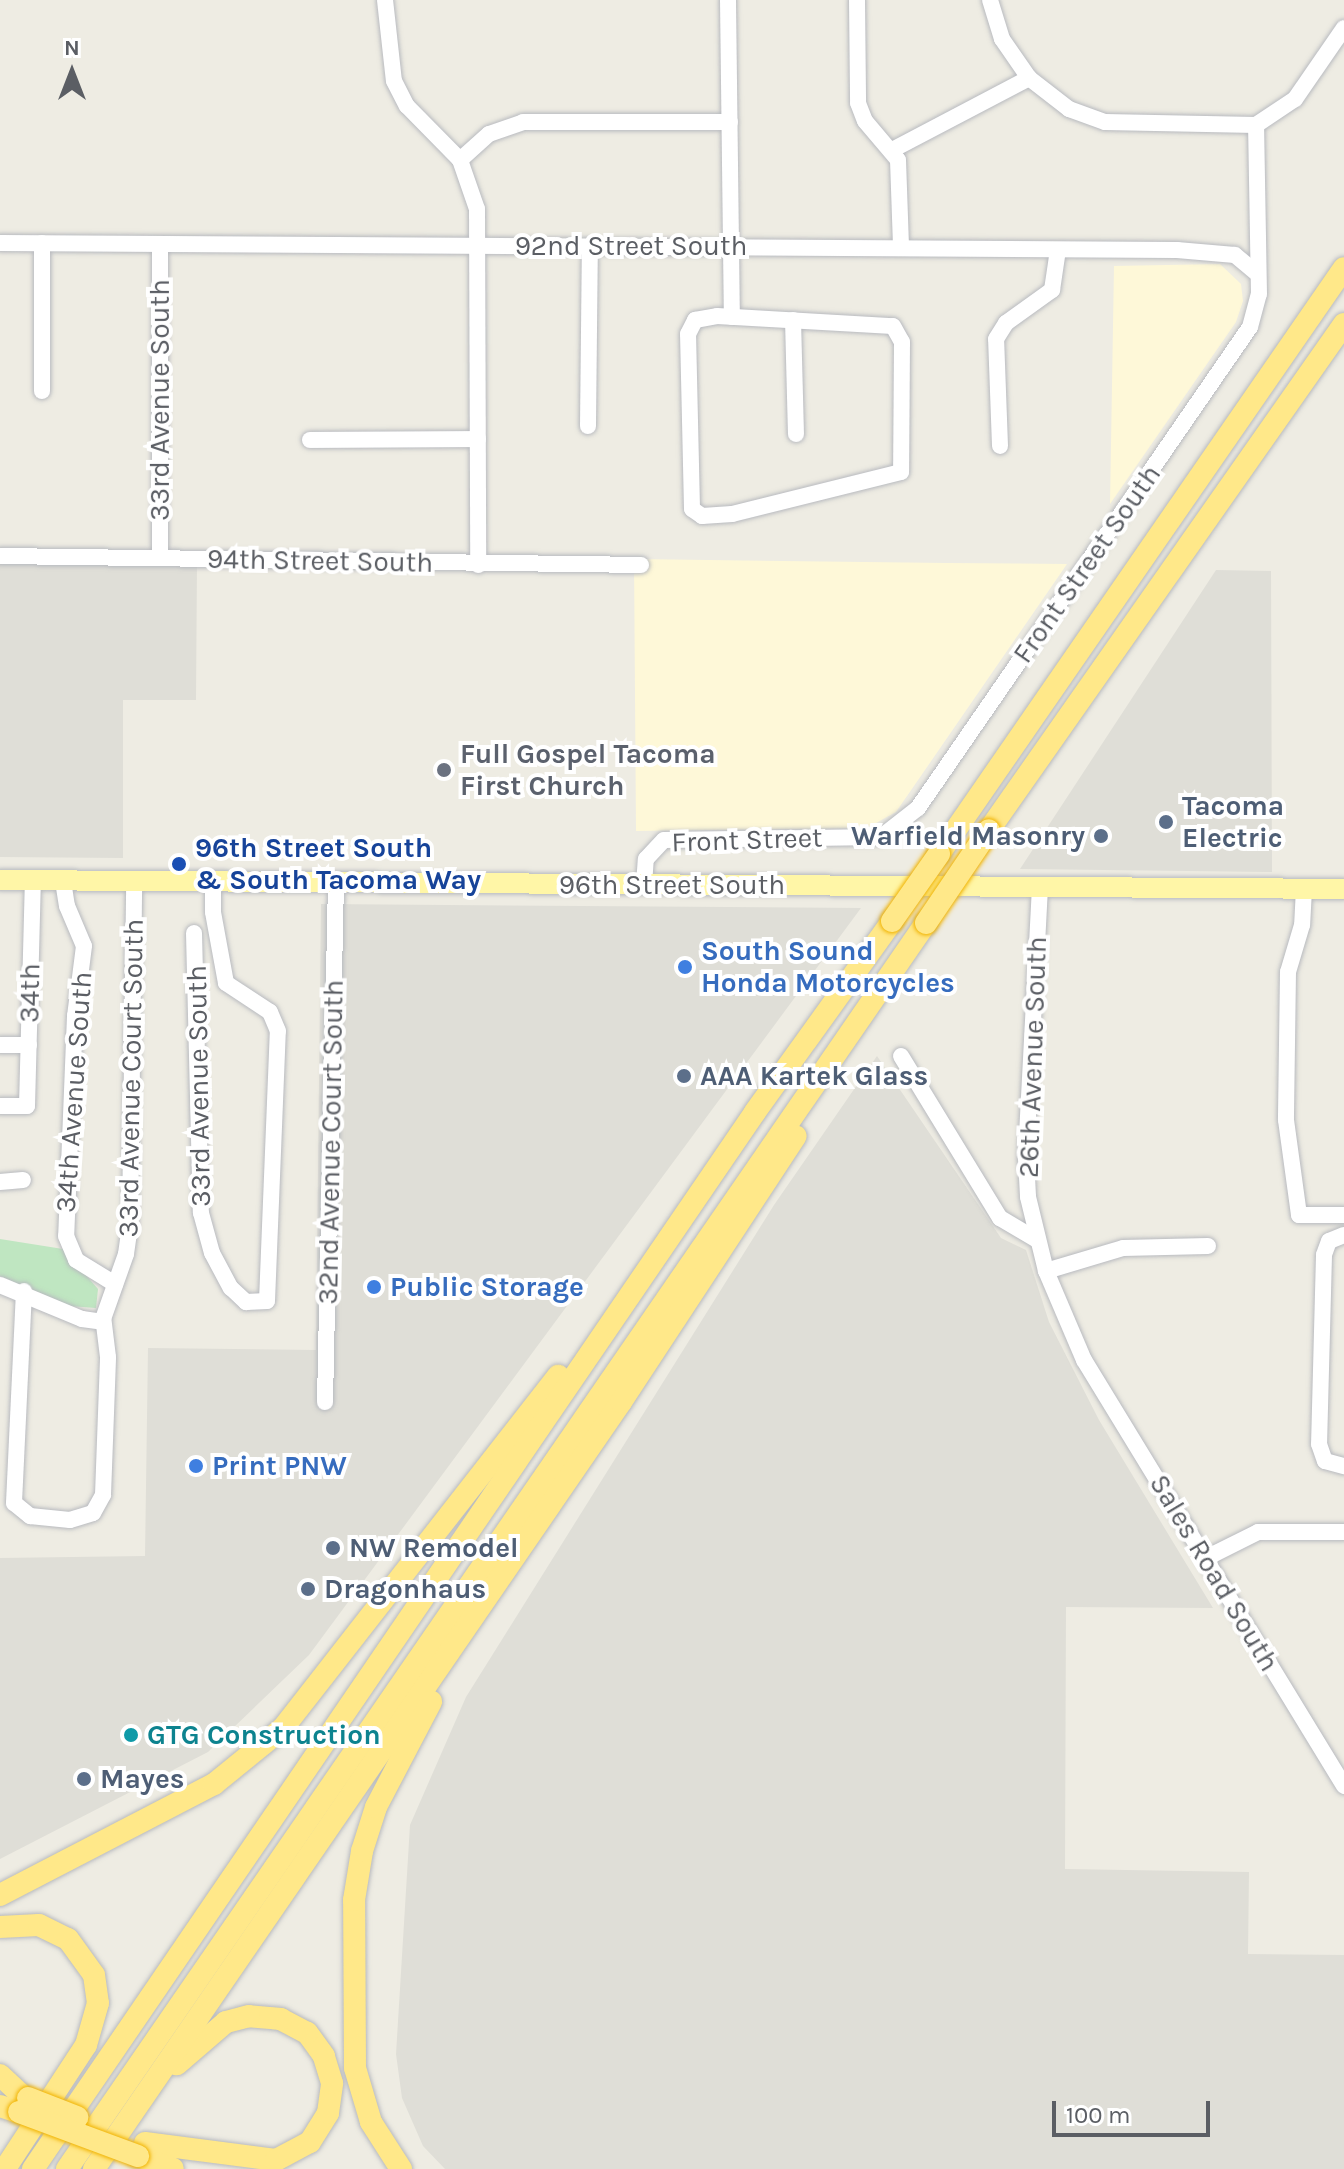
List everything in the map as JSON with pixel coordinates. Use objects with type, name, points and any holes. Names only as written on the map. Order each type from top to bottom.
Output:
[{"type":"highway","points":[[33,2169],[755,1112],[939,854],[1344,268]]},
{"type":"highway","points":[[67,2169],[989,830],[1344,324]]},
{"type":"highway","points":[[95,2168],[794,1139],[909,946]]},
{"type":"highway","points":[[0,1895],[126,1833],[245,1762],[322,1684],[755,1112]]},
{"type":"highway","points":[[401,2169],[371,2122],[355,2068],[358,1866],[384,1791],[500,1575]]},
{"type":"highway","points":[[0,1878],[126,1833]]},
{"type":"highway","points":[[0,1927],[39,1925],[68,1939],[94,1975],[98,2003],[86,2045],[5,2169]]},
{"type":"highway","points":[[145,2096],[212,2030],[249,2016],[281,2019],[307,2033],[324,2056],[332,2083],[328,2113],[317,2134],[281,2159],[146,2156]]},
{"type":"highway","points":[[0,2075],[18,2103]]},
{"type":"highway","points":[[0,2088],[18,2103],[173,2169]]},
{"type":"highway","points":[[146,2156],[212,2169]]},
{"type":"main road","name":"96th Street South","points":[[0,880],[1344,889]]},
{"type":"street","points":[[385,0],[394,81],[407,106],[460,160],[474,192],[477,246],[478,565]]},
{"type":"street","points":[[728,0],[732,317]]},
{"type":"street","points":[[857,0],[860,112],[894,149],[901,171],[901,248]]},
{"type":"street","points":[[990,0],[1002,39],[1029,78],[1069,109],[1105,122],[1256,125],[1295,99],[1344,28]]},
{"type":"street","points":[[894,149],[1029,78]]},
{"type":"street","points":[[460,160],[489,134],[523,122],[730,122]]},
{"type":"street","name":"Front Street South","points":[[881,837],[918,808],[1245,337],[1258,302],[1255,272],[1256,125]]},
{"type":"street","name":"92nd Street South","points":[[0,243],[1223,253],[1246,261],[1255,272]]},
{"type":"street","points":[[42,243],[42,391]]},
{"type":"street","name":"33rd Avenue South","points":[[160,244],[160,557]]},
{"type":"street","points":[[588,426],[590,246]]},
{"type":"street","points":[[1000,446],[996,339],[1006,323],[1052,290],[1058,250]]},
{"type":"street","points":[[732,317],[793,320],[893,326],[902,342],[905,460],[896,476],[732,514],[696,512],[689,501],[688,334],[695,320],[732,317]]},
{"type":"street","points":[[793,320],[796,434]]},
{"type":"street","points":[[310,440],[478,439]]},
{"type":"street","name":"94th Street South","points":[[0,556],[641,565]]},
{"type":"street","name":"Front Street","points":[[644,885],[650,850],[671,838],[881,837]]},
{"type":"street","name":"34th","points":[[0,1106],[27,1106],[33,881]]},
{"type":"street","name":"34th Avenue South","points":[[63,881],[67,906],[84,946],[75,1016],[66,1236],[76,1260],[115,1284]]},
{"type":"street","name":"33rd Avenue Court South","points":[[7,1506],[30,1516],[55,1520],[83,1518],[97,1509],[104,1486],[107,1386],[103,1322],[130,1225],[134,881]]},
{"type":"street","name":"32nd Avenue Court South","points":[[213,881],[213,911],[226,983],[270,1012],[278,1031],[267,1301]]},
{"type":"street","name":"32nd Avenue Court South","points":[[325,1402],[336,882]]},
{"type":"street","name":"26th Avenue South","points":[[1040,887],[1026,1158],[1037,1240],[1046,1271],[1084,1360]]},
{"type":"street","points":[[1304,889],[1303,912],[1288,972],[1284,1082],[1297,1199],[1299,1215],[1344,1215]]},
{"type":"street","name":"33rd Avenue South","points":[[194,933],[200,1063],[199,1208],[212,1253],[231,1288],[246,1302],[267,1301]]},
{"type":"street","points":[[0,1045],[29,1045]]},
{"type":"street","points":[[901,1056],[1000,1218],[1037,1240]]},
{"type":"street","points":[[0,1182],[23,1180]]},
{"type":"street","points":[[1336,1238],[1319,1444],[1325,1461],[1344,1466]]},
{"type":"street","points":[[1046,1271],[1123,1248],[1208,1246]]},
{"type":"street","points":[[0,1285],[24,1291],[82,1319],[103,1322]]},
{"type":"street","points":[[7,1506],[24,1291]]},
{"type":"street","name":"Sales Road South","points":[[1084,1360],[1344,1786]]},
{"type":"street","points":[[1206,1558],[1258,1532],[1344,1532]]},
{"type":"shaded area","points":[[1220,264],[1241,284],[1243,301],[1236,322],[1110,504],[1114,266]]},
{"type":"shaded area","points":[[634,559],[1067,564],[896,812],[867,828],[636,831]]},
{"type":"shaded area","points":[[0,564],[197,564],[196,700],[123,700],[123,858],[0,857]]},
{"type":"shaded area","points":[[1216,570],[1271,571],[1272,872],[1020,869]]},
{"type":"shaded area","points":[[321,904],[861,908],[309,1655],[208,1752],[0,1859],[0,1558],[145,1556],[148,1348],[316,1350]]},
{"type":"shaded area","points":[[877,1056],[1001,1238],[1026,1250],[1049,1322],[1099,1420],[1213,1608],[1066,1607],[1065,1869],[1249,1872],[1248,1954],[1344,1955],[1344,2169],[445,2169],[423,2146],[402,2098],[396,2054],[410,1825],[466,1697],[774,1205]]},
{"type":"green space","points":[[0,1239],[63,1249],[98,1289],[96,1308],[69,1306],[0,1276]]},
{"type":"place","name":"Full Gospel Tacoma First Church","points":[[444,770]]},
{"type":"place","name":"Tacoma Electric","points":[[1166,822]]},
{"type":"place","name":"Warfield Masonry","points":[[1101,836]]},
{"type":"place","name":"96th Street South & South Tacoma Way","points":[[179,864]]},
{"type":"place","name":"South Sound Honda Motorcycles","points":[[685,967]]},
{"type":"place","name":"AAA Kartek Glass","points":[[684,1076]]},
{"type":"place","name":"Public Storage","points":[[374,1287]]},
{"type":"place","name":"Print PNW","points":[[196,1466]]},
{"type":"place","name":"NW Remodel","points":[[333,1548]]},
{"type":"place","name":"Dragonhaus","points":[[308,1589]]},
{"type":"place","name":"GTG Construction","points":[[131,1735]]},
{"type":"place","name":"Mayes","points":[[84,1779]]}]
